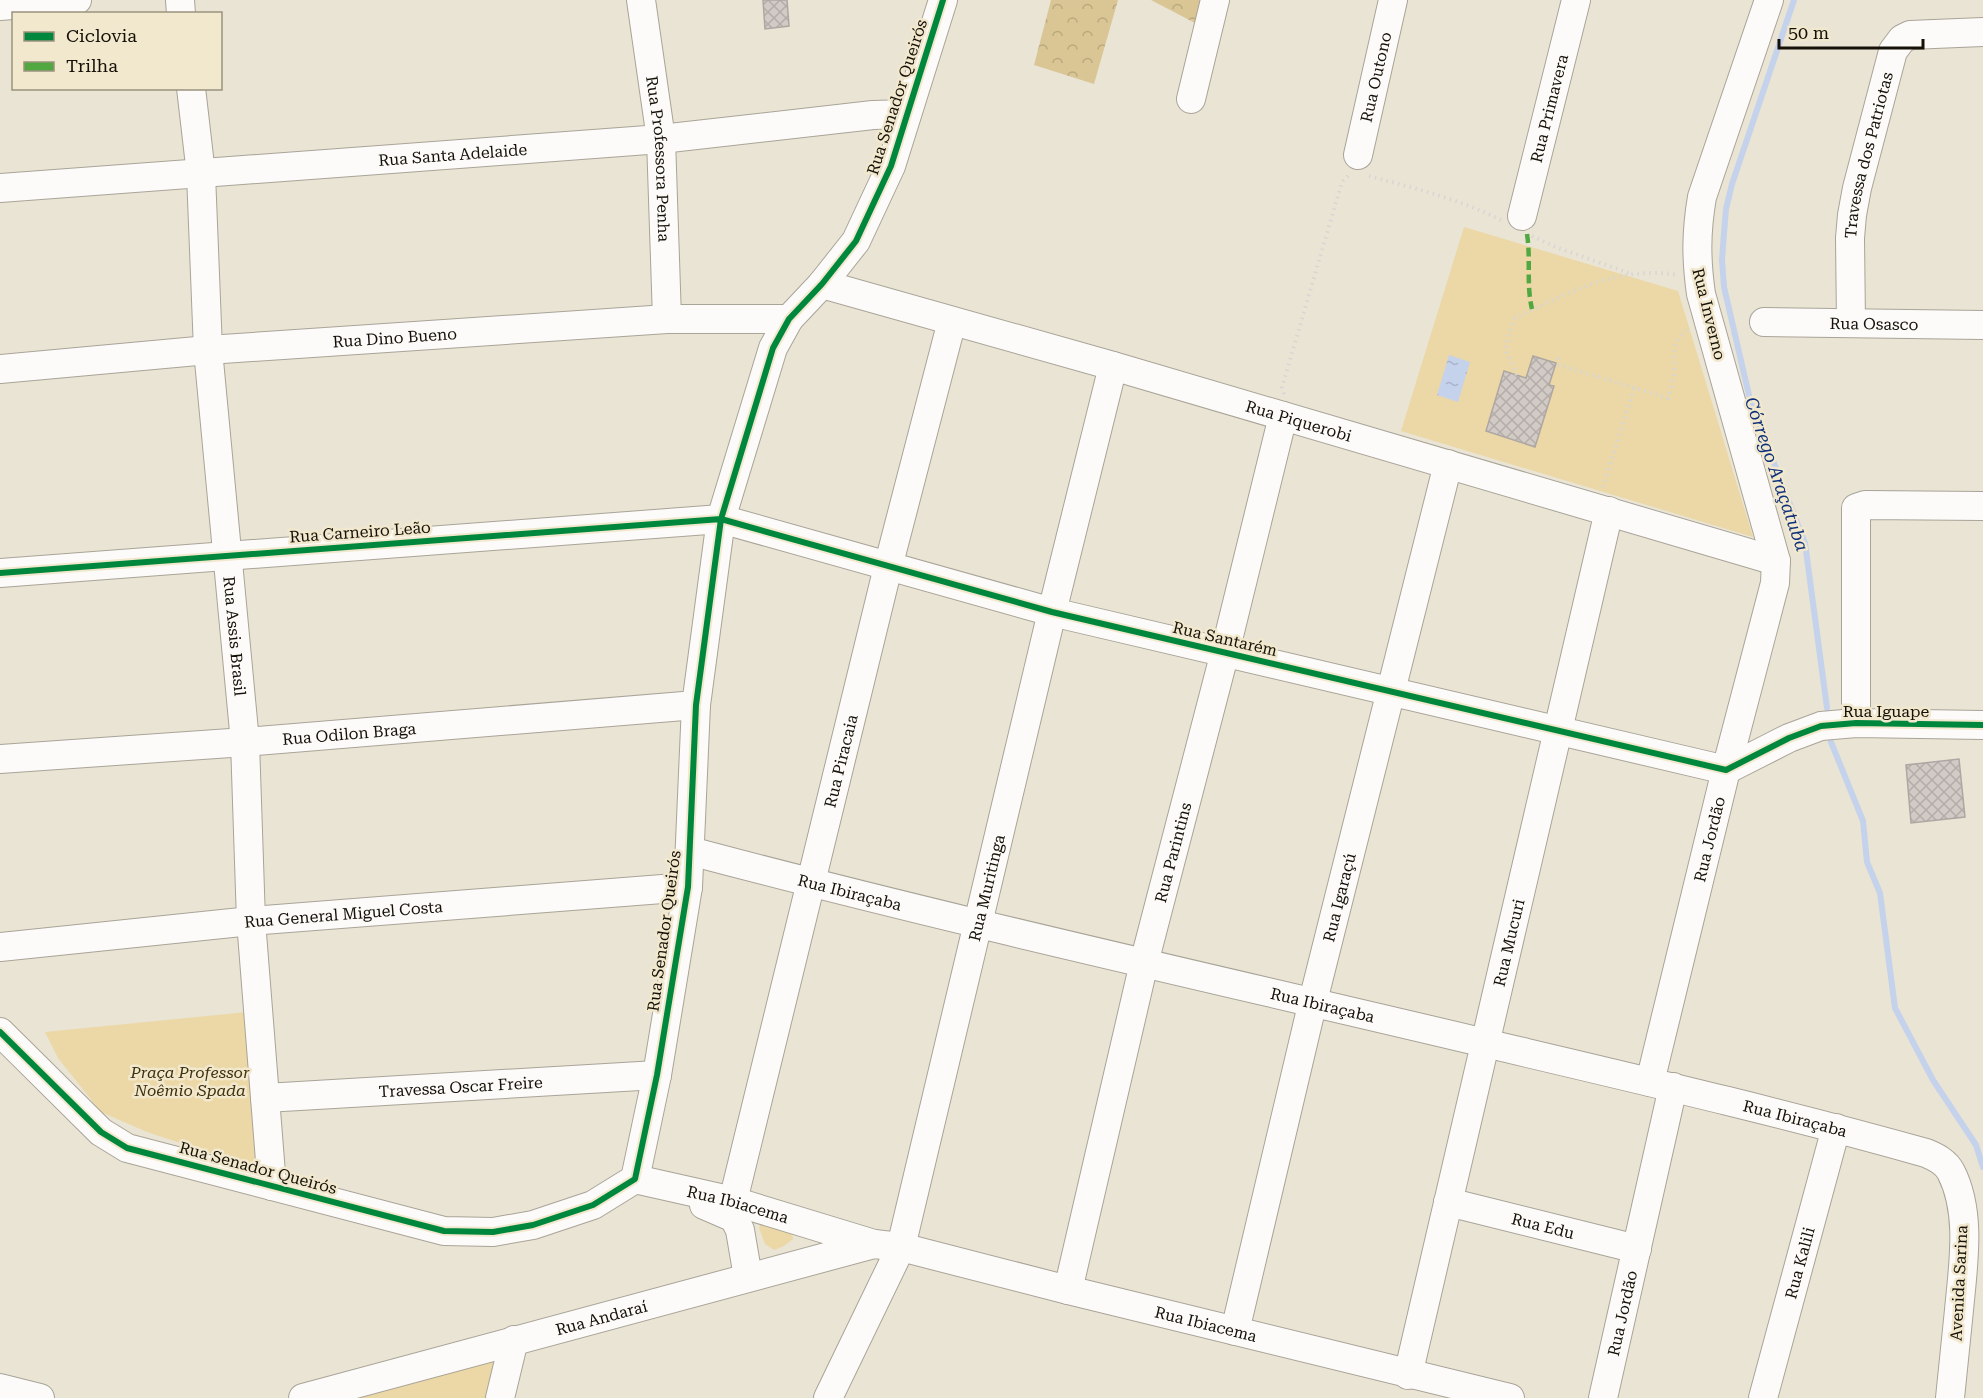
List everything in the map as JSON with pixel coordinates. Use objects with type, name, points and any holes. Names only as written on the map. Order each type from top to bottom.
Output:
[{"type":"street","points":[[0,6],[77,0]]},
{"type":"street","name":"Rua Professora Penha","points":[[641,0],[661,139],[667,319]]},
{"type":"street","name":"Rua Senador Queirós","points":[[0,1032],[101,1132],[127,1148],[444,1231],[493,1232],[533,1225],[593,1205],[635,1179],[657,1075],[688,887],[696,705],[721,519],[773,348],[789,319],[822,284],[856,241],[891,166],[944,0]]},
{"type":"street","points":[[1191,99],[1215,0]]},
{"type":"street","name":"Rua Outono","points":[[1356,163],[1393,0]]},
{"type":"street","name":"Rua Primavera","points":[[1519,224],[1576,0]]},
{"type":"street","name":"Rua Inverno","points":[[1769,0],[1702,197],[1697,224],[1696,260],[1701,294],[1776,561]]},
{"type":"street","name":"Travessa dos Patriotas","points":[[1851,323],[1852,215],[1893,51],[1902,39],[1910,35],[1983,32]]},
{"type":"street","name":"Rua Assis Brasil","points":[[191,90],[201,174],[208,350],[245,742],[251,921],[272,1186]]},
{"type":"street","name":"Rua Santa Adelaide","points":[[0,188],[661,139],[873,115],[906,114]]},
{"type":"street","name":"Rua Piquerobi","points":[[822,284],[1113,366],[1776,561]]},
{"type":"street","name":"Rua Dino Bueno","points":[[0,369],[208,350],[667,319],[789,319]]},
{"type":"street","name":"Rua Piracaia","points":[[733,1200],[888,567],[952,321]]},
{"type":"street","name":"Rua Osasco","points":[[1764,322],[1983,325]]},
{"type":"street","name":"Rua Muritinga","points":[[828,1398],[901,1247],[1113,366]]},
{"type":"street","name":"Rua Parintins","points":[[1068,1290],[1144,963],[1225,652],[1283,416]]},
{"type":"street","name":"Rua Igaraçú","points":[[1235,1331],[1313,1001],[1448,465]]},
{"type":"street","points":[[1856,723],[1856,508],[1865,505],[1983,506]]},
{"type":"street","name":"Rua Mucuri","points":[[1408,1375],[1558,730],[1603,510]]},
{"type":"street","name":"Rua Carneiro Leão","points":[[0,573],[721,519]]},
{"type":"street","name":"Rua Santarém","points":[[721,519],[1052,612],[1726,770]]},
{"type":"street","name":"Rua Jordão","points":[[1603,1398],[1637,1250],[1662,1084],[1726,770],[1770,606],[1775,583],[1776,561]]},
{"type":"street","name":"Rua Odilon Braga","points":[[0,759],[245,742],[696,705]]},
{"type":"street","name":"Rua Iguape","points":[[1726,770],[1803,731],[1821,726],[1856,723],[1983,725]]},
{"type":"street","name":"Rua Ibiraçaba","points":[[690,851],[811,883],[1662,1084],[1836,1128],[1926,1153],[1939,1158],[1950,1170]]},
{"type":"street","name":"Rua General Miguel Costa","points":[[0,947],[251,921],[688,887]]},
{"type":"street","name":"Travessa Oscar Freire","points":[[265,1098],[657,1075]]},
{"type":"street","name":"Rua Kalili","points":[[1763,1398],[1836,1128]]},
{"type":"street","name":"Avenida Sarina","points":[[1950,1170],[1958,1191],[1963,1219],[1963,1251],[1950,1398]]},
{"type":"street","name":"Rua Ibiacema","points":[[635,1179],[733,1200],[873,1244]]},
{"type":"street","points":[[685,1190],[690,1200],[734,1218],[740,1230],[748,1277]]},
{"type":"street","name":"Rua Edu","points":[[1448,1202],[1637,1250]]},
{"type":"street","name":"Rua Andaraí","points":[[303,1398],[873,1244],[901,1247]]},
{"type":"street","name":"Rua Ibiacema","points":[[901,1247],[1408,1375],[1510,1398]]},
{"type":"street","points":[[500,1398],[514,1340]]},
{"type":"street","points":[[0,1388],[40,1398]]},
{"type":"path","points":[[1283,416],[1286,400],[1282,387],[1342,182],[1356,163],[1519,224],[1558,248],[1632,274]]},
{"type":"path","points":[[1517,375],[1505,348],[1515,318],[1608,278],[1647,272],[1699,279]]},
{"type":"path","points":[[1558,358],[1559,365],[1668,398],[1674,376],[1674,349],[1678,339],[1690,323]]},
{"type":"path","points":[[1603,510],[1634,388]]},
{"type":"green space","points":[[1051,0],[1118,0],[1094,84],[1034,65]]},
{"type":"green space","points":[[1151,0],[1201,0],[1195,23]]},
{"type":"green space","points":[[1464,227],[1678,291],[1753,537],[1401,431]]},
{"type":"green space","name":"Praça Professor Noêmio Spada","points":[[247,1012],[261,1170],[147,1132],[101,1112],[58,1058],[45,1032]]},
{"type":"green space","points":[[762,1220],[791,1228],[793,1239],[774,1250],[765,1244],[759,1228]]},
{"type":"green space","points":[[501,1354],[489,1398],[328,1398]]},
{"type":"water","points":[[1449,355],[1470,362],[1458,402],[1437,395]]},
{"type":"building","points":[[763,0],[787,0],[789,26],[765,29]]},
{"type":"building","points":[[1533,356],[1556,363],[1549,385],[1554,386],[1535,447],[1486,431],[1504,371],[1526,378]]},
{"type":"building","points":[[1959,759],[1965,817],[1911,823],[1906,765]]},
{"type":"waterway","name":"Córrego Araçatuba","points":[[1794,0],[1732,184],[1726,209],[1722,260],[1724,287],[1751,404],[1805,543],[1827,708]]},
{"type":"waterway","name":"Córrego Araçatuba","points":[[1831,742],[1863,821],[1867,862],[1880,893],[1895,1008],[1933,1080],[1976,1145],[1983,1167]]},
{"type":"marked path","points":[[1527,234],[1532,309]]},
{"type":"cycle path","points":[[0,1032],[101,1132],[127,1148],[444,1231],[493,1232],[533,1225],[593,1205],[635,1179],[657,1075],[688,887],[696,705],[721,519],[773,348],[789,319],[822,284],[856,241],[891,166],[943,0]]},
{"type":"cycle path","points":[[0,573],[721,519],[1052,612],[1726,770],[1789,738],[1821,726],[1856,723],[1983,725]]}]
